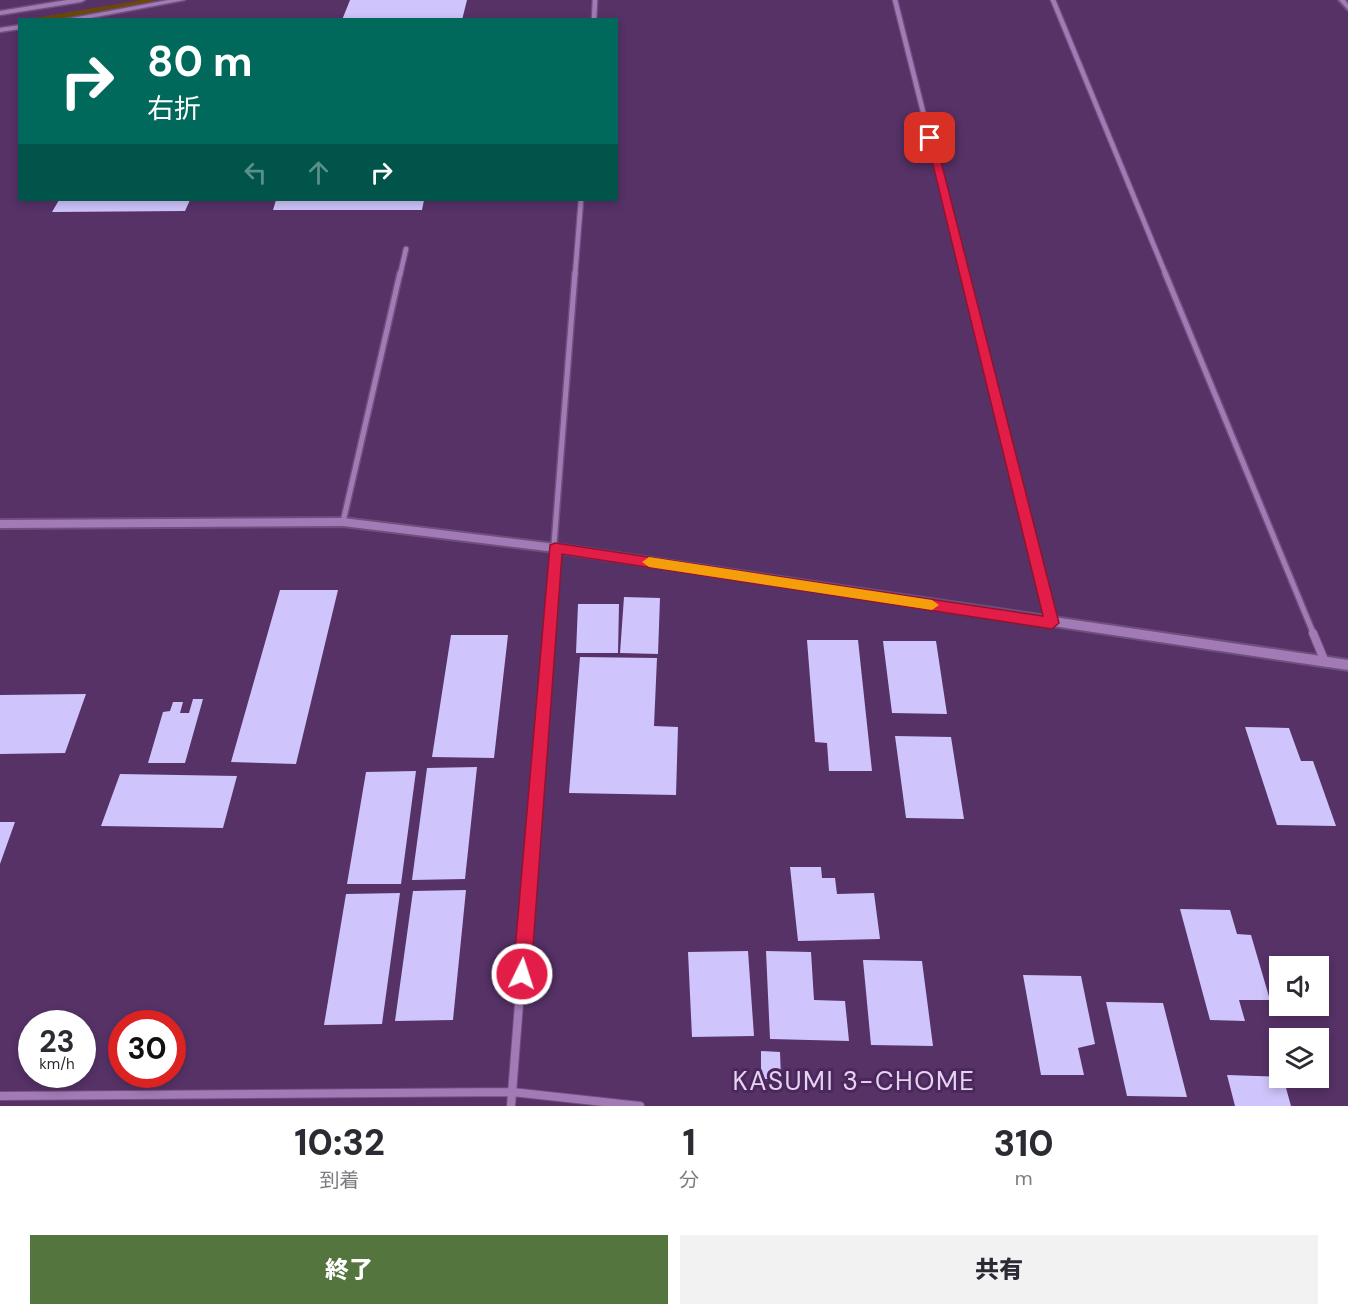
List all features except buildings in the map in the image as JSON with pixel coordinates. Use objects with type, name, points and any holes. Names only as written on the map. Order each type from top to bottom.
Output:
[{"type":"main road","points":[[0,13],[81,0]]},
{"type":"main road","points":[[76,18],[181,0]]},
{"type":"main road","points":[[0,30],[18,27]]},
{"type":"street","points":[[594,18],[595,0]]},
{"type":"street","points":[[895,0],[1052,623]]},
{"type":"street","points":[[1053,0],[1325,662]]},
{"type":"street","points":[[1342,0],[1348,8]]},
{"type":"street","points":[[511,1106],[581,201]]},
{"type":"street","points":[[344,522],[406,249]]},
{"type":"street","points":[[0,524],[344,522],[555,548],[1348,666]]},
{"type":"street","points":[[0,1096],[512,1092],[640,1106]]},
{"type":"shaded area","points":[[142,0],[154,0],[156,4],[67,18],[34,18]]},
{"type":"slow traffic","points":[[649,562],[932,605]]},
{"type":"district","name":"KASUMI 3-CHOME","points":[[854,1081]]},
{"type":"route","points":[[522,974],[555,548],[1052,623],[930,138]]}]
